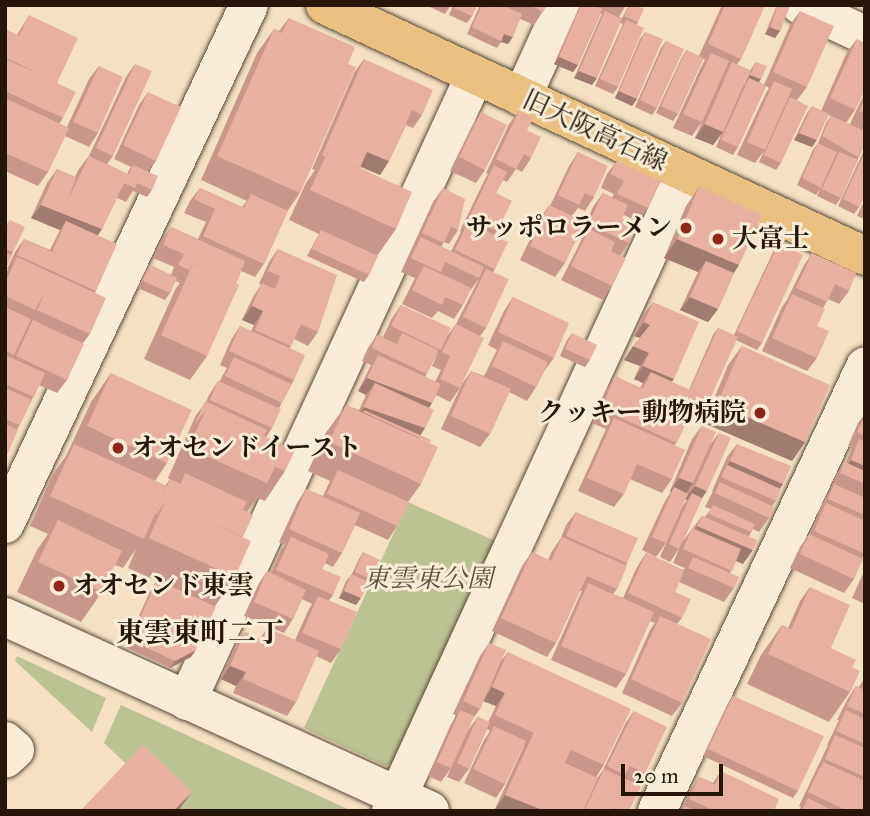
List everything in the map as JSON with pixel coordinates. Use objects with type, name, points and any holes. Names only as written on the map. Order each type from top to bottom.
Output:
[{"type":"main road","name":"旧大阪高石線","points":[[326,5],[865,257]]},
{"type":"street","points":[[5,524],[249,5]]},
{"type":"street","points":[[523,97],[564,5]]},
{"type":"street","points":[[800,5],[865,35]]},
{"type":"street","points":[[187,701],[475,75]]},
{"type":"street","points":[[5,617],[406,806],[685,173]]},
{"type":"street","points":[[657,811],[865,366]]},
{"type":"street","points":[[5,741],[15,750],[5,759]]},
{"type":"green space","name":"東雲東公園","points":[[408,502],[500,543],[399,761],[386,766],[304,728]]},
{"type":"green space","points":[[17,656],[106,698],[92,732],[15,661]]},
{"type":"green space","points":[[121,705],[352,811],[176,811],[104,743]]},
{"type":"building","points":[[455,5],[477,5],[472,16],[454,8]]},
{"type":"building","points":[[482,5],[502,5],[522,14],[513,37],[504,34],[501,41],[472,27]]},
{"type":"building","points":[[530,5],[547,5],[543,12]]},
{"type":"building","points":[[581,5],[593,5],[602,9],[578,65],[559,57]]},
{"type":"building","points":[[630,5],[644,9],[638,22],[624,16]]},
{"type":"building","points":[[725,5],[765,5],[741,59],[708,44]]},
{"type":"building","points":[[778,5],[790,5],[780,31],[770,27]]},
{"type":"building","points":[[605,11],[622,19],[597,78],[579,71]]},
{"type":"building","points":[[800,11],[834,26],[807,87],[773,72]]},
{"type":"building","points":[[29,15],[78,38],[57,83],[76,92],[63,118],[5,91],[5,59],[39,74],[5,57],[5,29],[19,36]]},
{"type":"building","points":[[289,18],[355,47],[348,64],[356,67],[300,193],[217,156],[274,29],[282,33]]},
{"type":"building","points":[[626,20],[644,28],[618,87],[600,79]]},
{"type":"building","points":[[645,32],[663,39],[637,99],[619,91]]},
{"type":"building","points":[[857,39],[865,43],[865,90],[855,110],[830,98]]},
{"type":"building","points":[[666,41],[684,49],[657,108],[640,100]]},
{"type":"building","points":[[686,50],[703,58],[678,114],[661,106]]},
{"type":"building","points":[[711,53],[729,61],[702,122],[683,114]]},
{"type":"building","points":[[364,59],[433,90],[422,115],[412,110],[389,161],[367,152],[360,168],[327,153],[325,157],[322,155]]},
{"type":"building","points":[[732,62],[750,70],[723,132],[705,124]]},
{"type":"building","points":[[756,62],[767,66],[761,79],[750,75]]},
{"type":"building","points":[[135,64],[152,71],[113,156],[96,148]]},
{"type":"building","points":[[99,66],[123,77],[98,133],[73,122]]},
{"type":"building","points":[[749,78],[766,86],[738,147],[721,140]]},
{"type":"building","points":[[774,81],[792,89],[765,150],[747,142]]},
{"type":"building","points":[[148,92],[181,107],[156,161],[123,145]]},
{"type":"building","points":[[790,97],[808,106],[781,163],[764,155]]},
{"type":"building","points":[[5,98],[69,128],[48,172],[5,153]]},
{"type":"building","points":[[865,99],[865,113],[859,111]]},
{"type":"building","points":[[812,106],[829,114],[817,140],[799,133]]},
{"type":"building","points":[[519,111],[533,118],[527,130],[541,137],[531,158],[524,154],[516,169],[496,159]]},
{"type":"building","points":[[481,112],[507,125],[485,170],[459,157]]},
{"type":"building","points":[[831,116],[865,131],[865,143],[858,157],[822,136]]},
{"type":"building","points":[[818,143],[837,152],[821,188],[802,178]]},
{"type":"building","points":[[578,152],[608,166],[594,197],[585,193],[579,205],[558,195]]},
{"type":"building","points":[[839,152],[858,160],[841,198],[822,189]]},
{"type":"building","points":[[865,152],[865,195],[859,207],[843,199]]},
{"type":"building","points":[[327,153],[412,192],[396,229],[310,190]]},
{"type":"building","points":[[89,156],[139,179],[135,188],[124,183],[102,229],[41,205],[57,169],[76,178],[68,200]]},
{"type":"building","points":[[617,161],[660,181],[648,208],[617,194],[624,181],[610,174]]},
{"type":"building","points":[[133,165],[158,176],[152,190],[137,183],[139,179],[129,175]]},
{"type":"building","points":[[494,165],[507,172],[496,193],[512,201],[497,231],[469,218]]},
{"type":"building","points":[[699,187],[762,215],[739,265],[677,239]]},
{"type":"building","points":[[200,188],[244,208],[251,194],[288,211],[264,264],[203,236],[215,209],[194,199]]},
{"type":"building","points":[[443,188],[465,199],[458,230],[451,227],[444,243],[422,233]]},
{"type":"building","points":[[603,193],[628,205],[622,218],[637,226],[629,243],[588,224]]},
{"type":"building","points":[[549,205],[585,222],[565,263],[530,246]]},
{"type":"building","points":[[10,220],[25,227],[13,252],[5,249],[5,230]]},
{"type":"building","points":[[66,221],[117,244],[96,291],[17,255],[24,239],[52,252]]},
{"type":"building","points":[[468,222],[508,242],[495,269],[455,250]]},
{"type":"building","points":[[171,227],[245,261],[236,284],[193,264],[189,270],[178,265],[184,254],[163,245]]},
{"type":"building","points":[[589,229],[615,242],[611,251],[626,258],[612,286],[571,266]]},
{"type":"building","points":[[321,230],[378,256],[369,275],[312,249]]},
{"type":"building","points":[[421,237],[484,267],[479,278],[445,262],[441,272],[411,258]]},
{"type":"building","points":[[779,243],[803,255],[762,343],[737,331]]},
{"type":"building","points":[[278,249],[337,275],[318,332],[301,324],[291,346],[255,330],[263,311],[252,306],[262,283],[275,289],[280,276],[268,271]]},
{"type":"building","points":[[5,252],[12,255],[5,270]]},
{"type":"building","points":[[812,253],[856,273],[849,291],[835,284],[827,302],[796,288]]},
{"type":"building","points":[[17,257],[106,298],[90,334],[37,310],[45,292],[35,310],[5,296],[5,283]]},
{"type":"building","points":[[706,261],[734,273],[718,309],[690,297]]},
{"type":"building","points":[[193,264],[239,285],[207,356],[161,335]]},
{"type":"building","points":[[150,265],[177,278],[170,293],[143,281]]},
{"type":"building","points":[[424,266],[471,288],[463,305],[445,297],[442,305],[412,290]]},
{"type":"building","points":[[486,269],[509,279],[486,328],[463,317]]},
{"type":"building","points":[[792,294],[825,309],[817,326],[829,331],[817,358],[772,338]]},
{"type":"building","points":[[513,297],[569,323],[554,358],[498,332]]},
{"type":"building","points":[[653,302],[699,322],[674,379],[643,366],[649,353],[633,346],[650,325],[644,322]]},
{"type":"building","points":[[401,305],[451,328],[441,350],[391,326]]},
{"type":"building","points":[[5,307],[31,319],[14,355],[5,351]]},
{"type":"building","points":[[33,320],[84,344],[67,380],[16,356]]},
{"type":"building","points":[[456,324],[484,338],[460,388],[440,379],[450,356],[442,352]]},
{"type":"building","points":[[240,326],[305,355],[294,380],[229,351]]},
{"type":"building","points":[[718,328],[738,337],[708,403],[697,398],[699,394],[690,390]]},
{"type":"building","points":[[402,333],[438,350],[427,374],[372,348],[377,335],[397,344]]},
{"type":"building","points":[[572,333],[597,345],[590,360],[565,349]]},
{"type":"building","points":[[503,341],[548,362],[536,387],[492,366]]},
{"type":"building","name":"クッキー動物病院","points":[[742,346],[830,385],[805,442],[717,404]]},
{"type":"building","points":[[5,355],[45,373],[34,397],[5,384]]},
{"type":"building","points":[[378,355],[441,384],[432,403],[367,378]]},
{"type":"building","points":[[234,357],[291,384],[282,403],[225,376]]},
{"type":"building","points":[[471,371],[511,389],[490,434],[451,416]]},
{"type":"building","points":[[651,372],[699,394],[677,443],[601,409],[615,376],[643,389]]},
{"type":"building","points":[[111,373],[192,410],[167,463],[87,426]]},
{"type":"building","points":[[218,381],[281,409],[272,428],[210,400]]},
{"type":"building","points":[[375,383],[434,410],[425,428],[364,407]]},
{"type":"building","points":[[5,388],[32,400],[20,425],[5,419]]},
{"type":"building","points":[[205,401],[267,430],[264,436],[206,410],[195,424]]},
{"type":"building","points":[[346,405],[438,447],[421,484],[329,442]]},
{"type":"building","points":[[206,410],[295,450],[285,471],[275,467],[267,483],[188,448]]},
{"type":"building","points":[[364,410],[431,440],[430,443],[363,412]]},
{"type":"building","points":[[865,416],[865,436],[857,432]]},
{"type":"building","points":[[614,418],[685,450],[672,479],[637,464],[624,494],[587,478]]},
{"type":"building","points":[[5,424],[18,430],[5,459]]},
{"type":"building","points":[[702,426],[716,432],[693,483],[679,478]]},
{"type":"building","points":[[719,433],[731,438],[707,491],[695,486]]},
{"type":"building","points":[[859,439],[865,441],[865,466],[851,460]]},
{"type":"building","points":[[74,444],[167,486],[144,539],[50,496]]},
{"type":"building","points":[[737,444],[791,466],[783,484],[730,461]]},
{"type":"building","points":[[845,462],[865,471],[865,484],[840,473]]},
{"type":"building","points":[[727,465],[781,489],[776,501],[721,477]]},
{"type":"building","points":[[338,470],[409,502],[397,526],[327,494]]},
{"type":"building","points":[[185,473],[247,502],[243,510],[253,515],[243,537],[165,502],[155,514],[170,479],[181,484]]},
{"type":"building","points":[[720,482],[774,507],[769,518],[715,493]]},
{"type":"building","points":[[834,484],[865,498],[865,515],[828,499]]},
{"type":"building","points":[[674,487],[688,494],[666,543],[652,537]]},
{"type":"building","points":[[306,489],[360,513],[342,553],[289,529]]},
{"type":"building","points":[[692,493],[702,498],[679,549],[669,544]]},
{"type":"building","points":[[165,502],[251,541],[235,577],[149,538]]},
{"type":"building","points":[[826,503],[865,521],[865,554],[814,531]]},
{"type":"building","points":[[713,505],[755,524],[751,532],[709,514]]},
{"type":"building","points":[[576,512],[638,538],[627,563],[566,536]]},
{"type":"building","points":[[702,516],[757,540],[753,550],[697,526]]},
{"type":"building","points":[[58,520],[122,551],[102,592],[38,562]]},
{"type":"building","points":[[692,528],[741,549],[732,571],[683,549]]},
{"type":"building","points":[[809,534],[863,559],[854,579],[800,554]]},
{"type":"building","points":[[291,537],[329,554],[322,569],[341,577],[333,595],[276,570]]},
{"type":"building","points":[[562,537],[627,566],[617,589],[587,576],[556,643],[501,618],[532,552],[551,561]]},
{"type":"building","points":[[363,552],[380,560],[371,579],[355,572]]},
{"type":"building","points":[[646,553],[684,571],[675,592],[691,599],[682,618],[628,593]]},
{"type":"building","points":[[693,557],[739,577],[734,588],[688,568]]},
{"type":"building","points":[[267,571],[306,590],[293,619],[254,602]]},
{"type":"building","points":[[351,574],[369,582],[361,598],[344,591]]},
{"type":"building","points":[[157,580],[216,607],[196,650],[175,661],[130,640]]},
{"type":"building","points":[[588,583],[654,612],[626,674],[561,646]]},
{"type":"building","points":[[810,587],[850,605],[831,648],[791,630]]},
{"type":"building","points":[[318,596],[357,612],[341,649],[302,633]]},
{"type":"building","points":[[660,616],[711,639],[682,703],[631,679]]},
{"type":"building","points":[[782,625],[856,660],[852,667],[860,671],[850,692],[768,654]]},
{"type":"building","points":[[267,628],[319,651],[296,702],[243,679],[246,672],[230,666],[245,632],[262,639]]},
{"type":"building","points":[[489,643],[506,650],[480,709],[463,701]]},
{"type":"building","points":[[508,652],[631,709],[604,765],[535,730],[534,733],[495,715],[505,693],[492,687]]},
{"type":"building","points":[[856,686],[865,690],[865,714],[847,706]]},
{"type":"building","points":[[733,696],[824,736],[798,791],[708,749]]},
{"type":"building","points":[[460,710],[474,716],[451,768],[437,762]]},
{"type":"building","points":[[846,710],[865,719],[865,744],[836,731]]},
{"type":"building","points":[[634,711],[667,727],[645,773],[630,766],[625,775],[607,766]]},
{"type":"building","points":[[478,717],[490,722],[469,769],[457,763]]},
{"type":"building","points":[[494,726],[526,741],[505,784],[473,769]]},
{"type":"building","points":[[535,730],[572,747],[565,763],[598,778],[583,811],[545,811],[505,795]]},
{"type":"building","points":[[835,735],[865,748],[865,777],[825,759]]},
{"type":"building","points":[[143,745],[192,792],[173,811],[80,811]]},
{"type":"building","points":[[823,762],[865,781],[865,811],[848,811],[808,792]]},
{"type":"building","points":[[604,769],[641,786],[629,811],[615,808],[613,811],[584,811]]},
{"type":"building","points":[[721,771],[779,799],[774,811],[715,811],[689,799],[699,777],[715,785]]},
{"type":"building","points":[[808,798],[834,811],[802,811]]},
{"type":"building","points":[[685,806],[696,811],[682,811]]},
{"type":"place","name":"サッポロラーメン","points":[[686,228]]},
{"type":"place","name":"大富士","points":[[718,239]]},
{"type":"place","name":"クッキー動物病院","points":[[760,413]]},
{"type":"place","name":"オオセンドイースト","points":[[118,448]]},
{"type":"place","name":"オオセンド東雲","points":[[59,586]]},
{"type":"district","name":"東雲東町二丁","points":[[200,633]]}]
